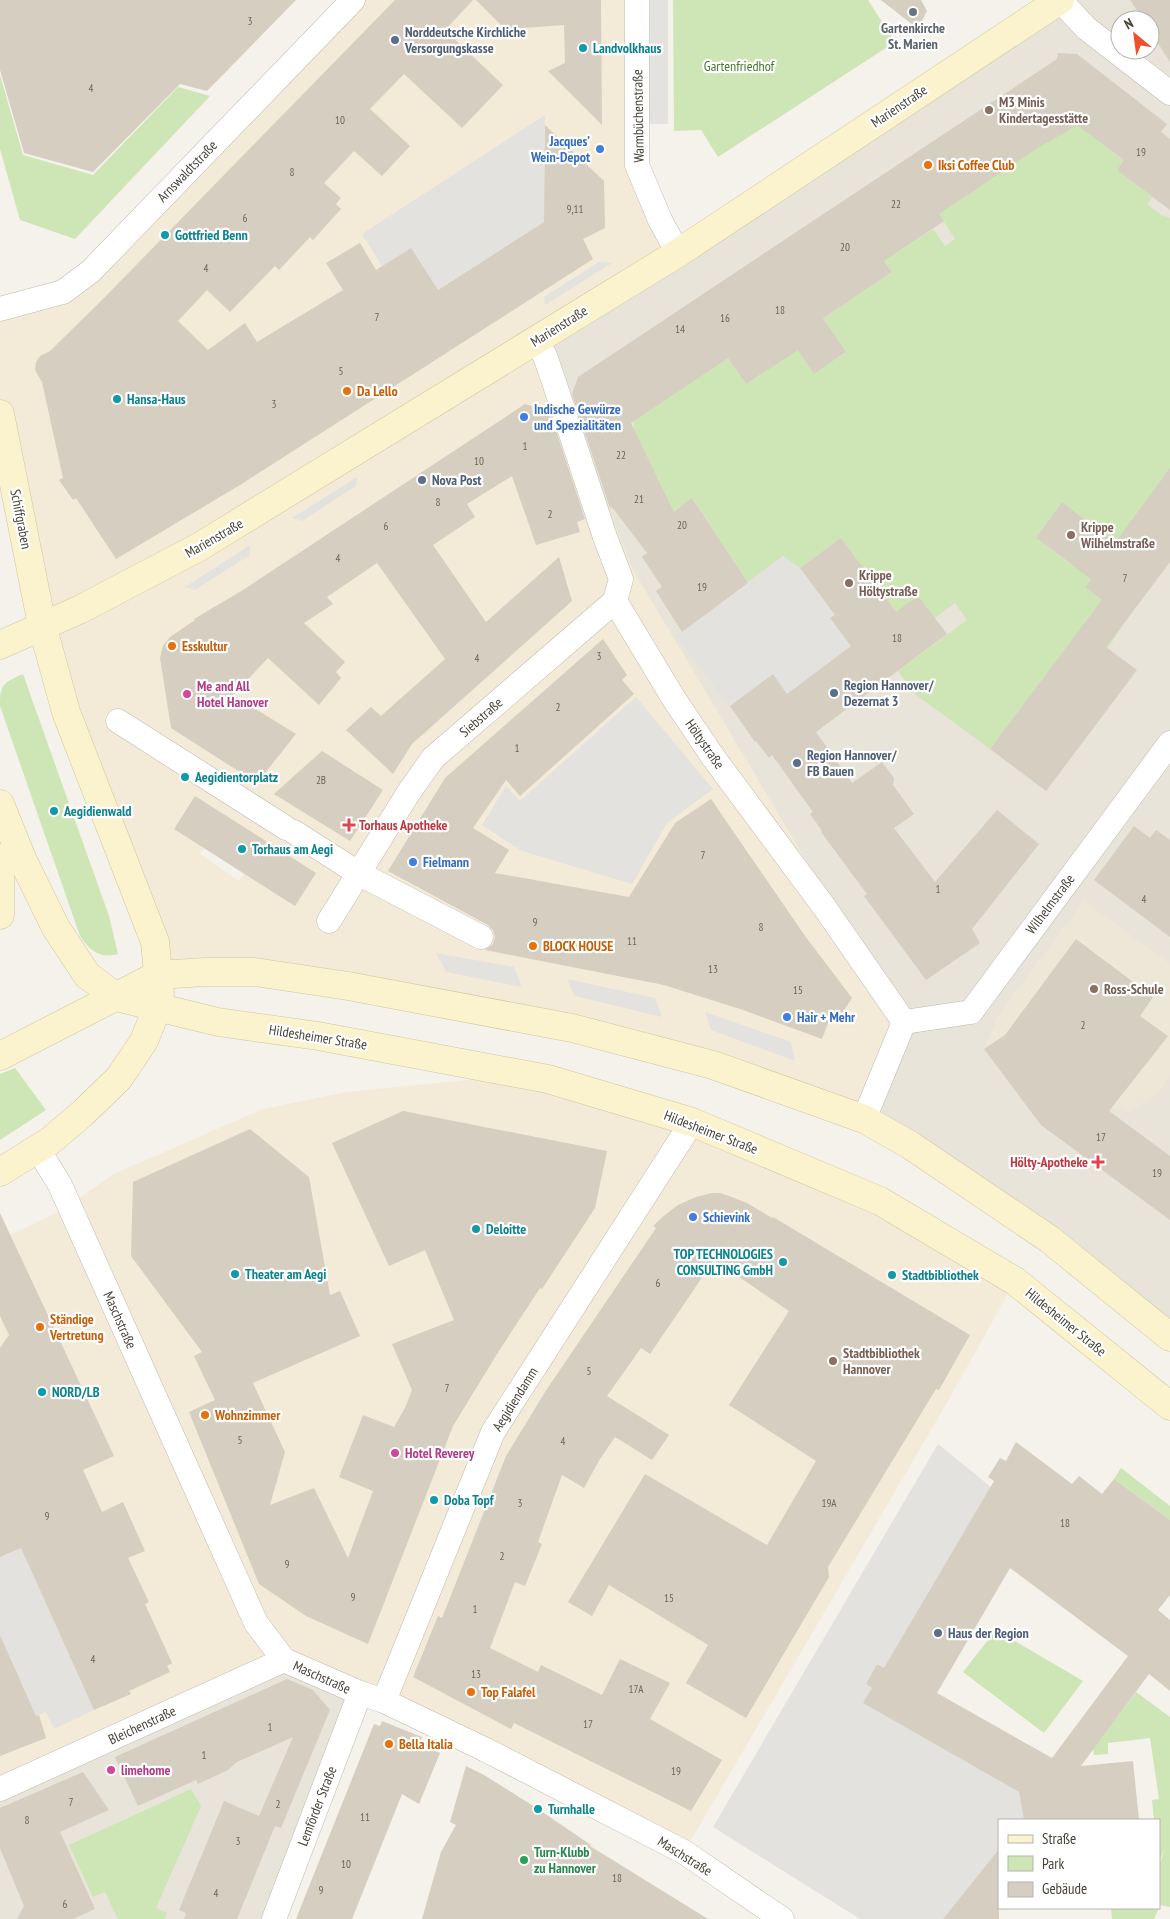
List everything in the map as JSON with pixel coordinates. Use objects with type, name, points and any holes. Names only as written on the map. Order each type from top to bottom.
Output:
[{"type":"main road","name":"Marienstraße","points":[[42,625],[80,609],[200,548],[678,253],[1060,0]]},
{"type":"main road","name":"Schiffgraben","points":[[0,414],[42,625]]},
{"type":"main road","points":[[0,645],[42,625],[66,712],[155,942],[160,993],[157,1008],[144,1041],[119,1078],[84,1112],[50,1141],[0,1172]]},
{"type":"main road","points":[[0,804],[24,861],[56,928],[87,975],[116,997],[157,1008]]},
{"type":"main road","points":[[0,858],[0,914]]},
{"type":"main road","points":[[0,1056],[158,975],[227,971],[255,972],[348,986],[572,1028],[713,1065],[864,1119],[910,1145],[1049,1239],[1170,1337]]},
{"type":"main road","name":"Hildesheimer Straße","points":[[157,1008],[218,1022],[318,1036],[548,1079],[692,1122],[880,1202],[1015,1281],[1170,1406]]},
{"type":"street","name":"Arnswaldtstraße","points":[[0,309],[63,292],[91,270],[353,0]]},
{"type":"street","name":"Warmbüchenstraße","points":[[637,0],[637,165],[660,220],[678,253]]},
{"type":"street","points":[[1060,0],[1086,28],[1170,93]]},
{"type":"street","points":[[536,340],[545,356],[621,579],[615,601]]},
{"type":"street","name":"Siebstraße","points":[[329,921],[409,792],[433,758],[615,601]]},
{"type":"street","name":"Höltystraße","points":[[615,601],[674,699],[713,757],[826,908],[904,1022]]},
{"type":"street","points":[[118,721],[358,874],[481,937]]},
{"type":"street","name":"Wilhelmstraße","points":[[904,1022],[971,1012],[1170,743]]},
{"type":"street","points":[[864,1119],[904,1022]]},
{"type":"street","name":"Aegidiendamm","points":[[384,1701],[493,1432],[692,1122]]},
{"type":"street","name":"Maschstraße","points":[[38,1149],[60,1185],[256,1623],[284,1660],[360,1693],[384,1701],[486,1750],[684,1852],[782,1919]]},
{"type":"street","name":"Bleichenstraße","points":[[0,1789],[284,1660]]},
{"type":"street","name":"Lemförder Straße","points":[[274,1919],[360,1693]]},
{"type":"shaded area","points":[[353,0],[637,0],[637,165],[678,253],[536,342],[560,385],[632,568],[903,1023],[863,1117],[574,1027],[160,972],[68,713],[0,409],[0,309],[61,293]],"holes":[[[216,831],[252,864],[239,881],[200,854]]]},
{"type":"shaded area","points":[[650,0],[668,0],[668,124],[649,124]]},
{"type":"shaded area","points":[[1060,0],[1170,0],[1170,1335],[866,1119],[633,633],[536,342]]},
{"type":"shaded area","points":[[545,115],[544,222],[437,290],[411,248],[382,266],[362,234]]},
{"type":"shaded area","points":[[599,262],[612,263],[545,305],[544,297]]},
{"type":"shaded area","points":[[357,477],[356,486],[302,521],[292,518]]},
{"type":"shaded area","points":[[250,545],[250,555],[195,590],[185,587]]},
{"type":"shaded area","points":[[783,556],[800,568],[835,615],[830,618],[856,643],[787,694],[773,674],[730,706],[675,636]]},
{"type":"shaded area","points":[[636,697],[713,789],[667,823],[632,884],[522,851],[482,825],[506,786],[520,801]]},
{"type":"shaded area","name":"Ross-Schule","points":[[1084,901],[1170,964],[1170,1078],[1157,1093],[1129,1112],[1122,1107],[1116,1111],[1106,1102],[1060,1109],[1041,1125],[984,1049],[999,1014]]},
{"type":"shaded area","points":[[436,953],[514,967],[522,987],[446,972]]},
{"type":"shaded area","points":[[567,979],[655,998],[662,1017],[575,996]]},
{"type":"shaded area","points":[[705,1012],[791,1042],[795,1061],[711,1030]]},
{"type":"shaded area","points":[[518,1075],[692,1122],[1015,1281],[952,1394],[684,1852],[284,1660],[0,1789],[0,1240],[62,1210],[114,1174],[263,1109],[347,1092]]},
{"type":"shaded area","points":[[938,1444],[991,1487],[884,1669],[877,1664],[866,1684],[873,1687],[864,1703],[1019,1792],[1024,1818],[998,1819],[998,1850],[943,1919],[860,1919],[713,1827]]},
{"type":"shaded area","points":[[39,1540],[30,1568],[94,1710],[54,1729],[46,1712],[36,1716],[0,1635],[0,1556]]},
{"type":"shaded area","points":[[284,1660],[360,1693],[274,1919],[0,1919],[0,1789]]},
{"type":"green space","name":"Gartenfriedhof","points":[[673,0],[868,0],[895,42],[718,157],[701,130],[674,131]]},
{"type":"green space","points":[[0,75],[23,155],[93,175],[178,87],[210,96],[75,239],[20,220],[0,149]]},
{"type":"green space","points":[[1069,110],[1102,144],[1124,160],[1117,170],[1153,197],[1147,204],[1161,215],[1170,218],[1170,480],[1164,476],[1115,547],[1102,537],[1104,534],[1062,502],[1036,538],[1071,565],[1076,559],[1098,569],[1085,587],[1127,619],[1108,648],[1081,629],[990,749],[915,694],[898,671],[967,620],[955,603],[935,618],[896,613],[841,538],[800,568],[783,556],[748,583],[693,499],[674,512],[634,429],[634,408],[728,358],[746,384],[765,372],[779,320],[814,373],[846,353],[811,299],[846,276],[858,295],[892,272],[871,240],[898,252],[933,229],[945,246],[955,239],[939,214]]},
{"type":"green space","name":"Aegidienwald","points":[[23,674],[109,916],[118,954],[106,955],[96,952],[80,936],[0,706],[4,685]]},
{"type":"green space","points":[[15,1068],[46,1110],[0,1140],[0,1074]]},
{"type":"green space","points":[[1121,1468],[1170,1506],[1170,1520],[1114,1479]]},
{"type":"green space","points":[[996,1630],[1083,1681],[1044,1733],[963,1672]]},
{"type":"green space","points":[[1136,1692],[1170,1717],[1170,1907],[1160,1905],[1160,1863],[1165,1847],[1160,1860],[1160,1819],[1154,1819],[1152,1800],[1159,1799],[1150,1738],[1108,1743],[1108,1754],[1094,1755],[1093,1749]]},
{"type":"green space","points":[[191,1789],[201,1806],[156,1908],[167,1913],[165,1919],[118,1919],[105,1892],[93,1897],[69,1845]]},
{"type":"green space","points":[[1111,1909],[1159,1909],[1154,1919],[1112,1919]]},
{"type":"building","points":[[0,0],[296,0],[207,91],[180,84],[93,172],[24,153],[0,70]]},
{"type":"building","points":[[395,0],[473,0],[445,30],[503,85],[462,128],[404,74],[370,109],[410,146],[382,176],[354,151],[324,183],[341,198],[336,204],[341,209],[313,240],[310,237],[279,270],[275,266],[230,312],[207,290],[178,321],[208,350],[245,323],[257,342],[343,290],[326,263],[360,243],[376,270],[411,248],[438,290],[544,222],[545,125],[604,181],[605,228],[583,239],[593,259],[240,485],[116,559],[76,498],[73,500],[59,480],[63,478],[42,382],[35,370],[36,362],[40,356],[50,351],[102,300]]},
{"type":"building","name":"Landvolkhaus","points":[[476,0],[601,0],[602,125],[548,71],[565,63],[564,25],[523,28],[514,38]]},
{"type":"building","name":"Gartenkirche St. Marien","points":[[881,0],[921,0],[927,11],[918,29]]},
{"type":"building","points":[[1130,0],[1170,0],[1170,62],[1160,46],[1160,10],[1136,10]]},
{"type":"building","points":[[1058,53],[1077,54],[1167,124],[1161,132],[1170,139],[1170,210],[1117,170],[1124,160],[1077,125],[1036,149],[939,214],[944,221],[884,261],[892,272],[823,318],[846,352],[814,374],[798,350],[746,384],[728,358],[631,423],[674,512],[692,498],[748,583],[682,632],[656,591],[662,587],[642,557],[647,553],[612,507],[610,508],[572,394],[578,377],[1057,59]]},
{"type":"building","points":[[525,404],[550,412],[585,519],[577,522],[580,532],[536,545],[512,476],[467,504],[475,517],[433,545],[486,622],[559,557],[572,601],[412,744],[393,774],[346,730],[371,707],[381,716],[445,659],[377,563],[327,597],[333,604],[304,623],[345,662],[336,672],[341,678],[319,705],[268,658],[233,695],[296,734],[257,783],[171,728],[160,658],[163,646],[170,637],[194,619],[243,590]]},
{"type":"building","points":[[1170,468],[1170,562],[1106,647],[1137,670],[1046,791],[990,749],[1102,600],[1085,587],[1091,579],[1036,538],[1062,502],[1115,543]]},
{"type":"building","points":[[841,538],[896,612],[918,596],[947,634],[816,732],[852,783],[882,762],[894,778],[893,785],[914,814],[894,828],[935,882],[997,810],[1039,844],[972,929],[980,943],[926,980],[864,896],[867,894],[810,814],[813,812],[772,755],[769,758],[755,742],[730,706],[773,674],[787,694],[851,646],[830,618],[835,615],[800,568]]},
{"type":"building","points":[[603,639],[627,675],[622,680],[634,694],[520,796],[506,780],[473,828],[509,850],[495,873],[629,897],[675,823],[711,799],[805,936],[852,998],[838,1020],[830,1018],[822,1039],[743,1010],[664,985],[485,950],[493,944],[495,937],[493,930],[488,925],[388,871],[445,778]]},
{"type":"building","points":[[322,751],[383,790],[350,841],[274,794]]},
{"type":"building","name":"Torhaus am Aegi","points":[[195,796],[316,873],[295,906],[174,829]]},
{"type":"building","points":[[1134,826],[1150,838],[1156,830],[1170,840],[1170,937],[1094,880]]},
{"type":"building","name":"Ross-Schule","points":[[1076,939],[1153,997],[1140,1016],[1168,1036],[1109,1111],[1170,1156],[1170,1220],[1041,1125],[984,1049],[1005,1035]]},
{"type":"building","points":[[403,1111],[607,1151],[595,1208],[497,1354],[453,1426],[368,1644],[306,1616],[259,1584],[189,1412],[215,1400],[194,1356],[202,1352],[131,1256],[133,1182],[250,1129],[309,1177],[330,1295],[340,1291],[360,1336],[253,1383],[285,1452],[270,1505],[314,1488],[348,1558],[373,1491],[339,1477],[363,1415],[394,1427],[405,1408],[412,1390],[392,1344],[454,1320],[425,1250],[389,1266],[332,1143]]},
{"type":"building","points":[[720,1193],[747,1203],[773,1217],[970,1335],[939,1390],[936,1389],[828,1567],[829,1577],[746,1718],[686,1683],[708,1645],[609,1585],[592,1616],[568,1602],[645,1474],[767,1545],[816,1461],[729,1405],[789,1311],[714,1260],[650,1354],[641,1348],[607,1396],[669,1435],[652,1460],[615,1437],[584,1488],[562,1475],[538,1542],[542,1544],[525,1586],[515,1582],[490,1648],[538,1672],[541,1665],[602,1695],[620,1659],[670,1683],[650,1719],[722,1760],[691,1811],[514,1723],[511,1729],[413,1677],[438,1616],[442,1618],[506,1456],[545,1392],[656,1228],[653,1226],[678,1205],[696,1197]]},
{"type":"building","points":[[0,1213],[114,1456],[83,1470],[102,1512],[123,1502],[145,1551],[128,1558],[149,1602],[145,1604],[172,1663],[167,1666],[170,1672],[129,1691],[131,1694],[94,1710],[21,1548],[0,1557],[0,1348],[9,1335],[0,1316]]},
{"type":"building","name":"Haus der Region","points":[[1016,1442],[1072,1484],[1079,1476],[1102,1494],[1114,1479],[1170,1520],[1170,1595],[1158,1610],[1170,1620],[1170,1691],[1149,1674],[1081,1766],[1133,1761],[1139,1819],[1024,1819],[1019,1792],[863,1703],[872,1688],[866,1684],[877,1664],[884,1668],[994,1481],[988,1477],[1000,1458],[1006,1461]],"holes":[[[1010,1568],[1128,1656],[1052,1758],[937,1693]]]},
{"type":"building","points":[[0,1635],[36,1716],[39,1715],[46,1738],[0,1756]]},
{"type":"building","points":[[287,1679],[313,1690],[330,1710],[281,1828],[275,1826],[237,1919],[184,1919],[186,1913],[179,1910],[224,1801],[259,1816],[293,1737],[237,1762],[228,1770],[198,1784],[196,1780],[138,1806],[115,1757]]},
{"type":"building","points":[[382,1721],[422,1737],[420,1742],[440,1753],[419,1804],[402,1794],[352,1919],[296,1919],[374,1724],[380,1726]]},
{"type":"building","points":[[466,1766],[484,1775],[538,1809],[590,1846],[708,1919],[422,1919],[441,1852],[456,1825],[450,1822]]},
{"type":"building","points":[[83,1772],[109,1810],[60,1832],[95,1909],[73,1919],[17,1919],[24,1906],[0,1848],[0,1808]]},
{"type":"building","points":[[998,1850],[999,1919],[943,1919]]},
{"type":"place","name":"Gartenkirche St. Marien","points":[[913,12]]},
{"type":"place","name":"Norddeutsche Kirchliche Versorgungskasse","points":[[395,40]]},
{"type":"place","name":"Landvolkhaus","points":[[583,48]]},
{"type":"place","name":"M3 Minis Kindertagesstätte","points":[[989,110]]},
{"type":"place","name":"Jacques’ Wein-Depot","points":[[600,149]]},
{"type":"place","name":"Iksi Coffee Club","points":[[928,165]]},
{"type":"place","name":"Gottfried Benn","points":[[165,235]]},
{"type":"place","name":"Da Lello","points":[[347,391]]},
{"type":"place","name":"Hansa-Haus","points":[[117,399]]},
{"type":"place","name":"Indische Gewürze und Spezialitäten","points":[[524,417]]},
{"type":"place","name":"Nova Post","points":[[422,480]]},
{"type":"place","name":"Krippe Wilhelmstraße","points":[[1071,535]]},
{"type":"place","name":"Krippe Höltystraße","points":[[849,583]]},
{"type":"place","name":"Esskultur","points":[[172,646]]},
{"type":"place","name":"Region Hannover/ Dezernat 3","points":[[834,693]]},
{"type":"place","name":"Me and All Hotel Hanover","points":[[187,694]]},
{"type":"place","name":"Region Hannover/ FB Bauen","points":[[797,763]]},
{"type":"place","name":"Aegidientorplatz","points":[[185,777]]},
{"type":"place","name":"Aegidienwald","points":[[54,811]]},
{"type":"place","name":"Torhaus Apotheke","points":[[349,825]]},
{"type":"place","name":"Torhaus am Aegi","points":[[242,849]]},
{"type":"place","name":"Fielmann","points":[[413,862]]},
{"type":"place","name":"BLOCK HOUSE","points":[[533,946]]},
{"type":"place","name":"Ross-Schule","points":[[1094,989]]},
{"type":"place","name":"Hair + Mehr","points":[[787,1017]]},
{"type":"place","name":"Hölty-Apotheke","points":[[1098,1162]]},
{"type":"place","name":"Schievink","points":[[693,1217]]},
{"type":"place","name":"Deloitte","points":[[476,1229]]},
{"type":"place","name":"TOP TECHNOLOGIES CONSULTING GmbH","points":[[783,1262]]},
{"type":"place","name":"Theater am Aegi","points":[[235,1274]]},
{"type":"place","name":"Stadtbibliothek","points":[[892,1275]]},
{"type":"place","name":"Ständige Vertretung","points":[[40,1327]]},
{"type":"place","name":"Stadtbibliothek Hannover","points":[[833,1361]]},
{"type":"place","name":"NORD/LB","points":[[42,1392]]},
{"type":"place","name":"Wohnzimmer","points":[[205,1415]]},
{"type":"place","name":"Hotel Reverey","points":[[395,1453]]},
{"type":"place","name":"Doba Topf","points":[[434,1500]]},
{"type":"place","name":"Haus der Region","points":[[938,1633]]},
{"type":"place","name":"Top Falafel","points":[[471,1692]]},
{"type":"place","name":"Bella Italia","points":[[389,1744]]},
{"type":"place","name":"limehome","points":[[111,1770]]},
{"type":"place","name":"Turnhalle","points":[[538,1809]]},
{"type":"place","name":"Turn-Klubb zu Hannover","points":[[524,1860]]}]
